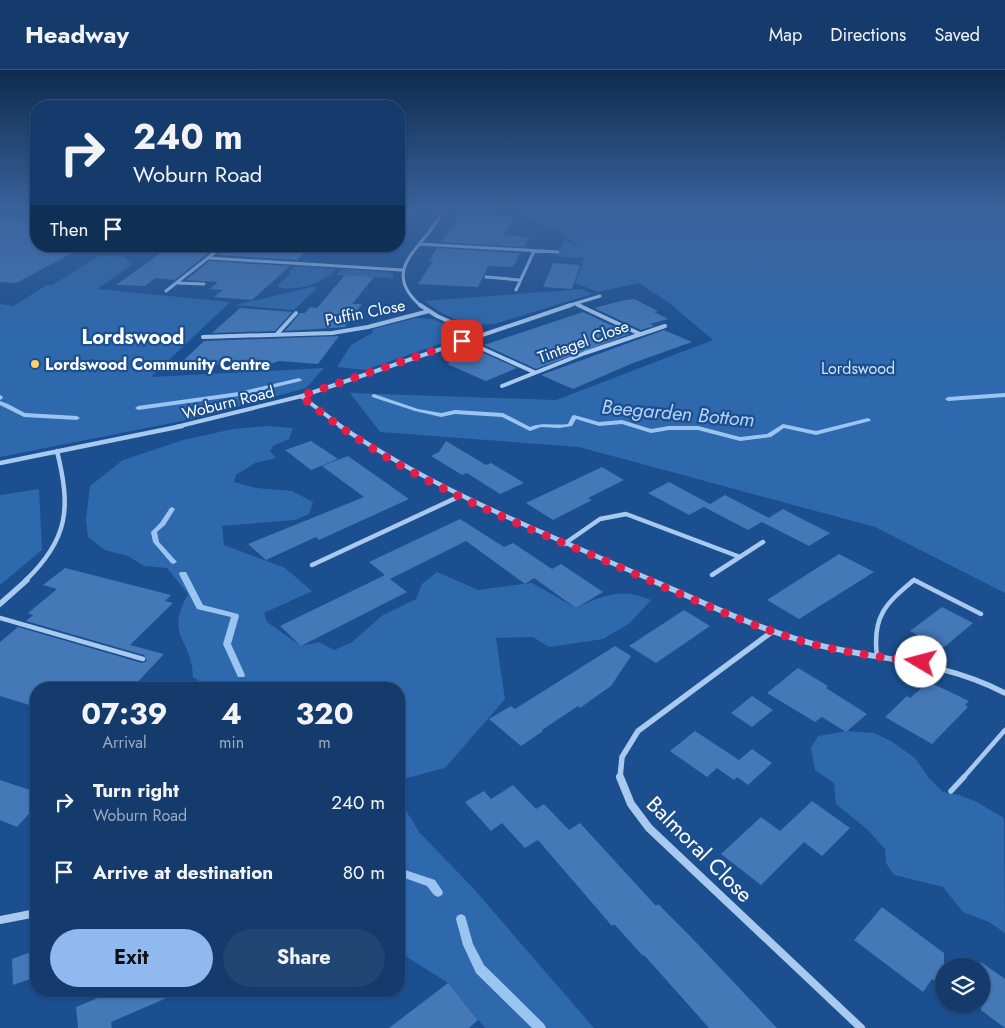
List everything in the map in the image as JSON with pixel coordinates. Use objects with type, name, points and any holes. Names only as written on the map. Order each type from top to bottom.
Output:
[{"type":"street","points":[[166,292],[212,256]]},
{"type":"street","points":[[411,256],[402,270],[401,278],[408,294],[429,311],[479,335]]},
{"type":"street","points":[[516,290],[532,256]]},
{"type":"street","points":[[209,258],[402,270]]},
{"type":"street","points":[[486,277],[520,280]]},
{"type":"street","points":[[178,282],[204,284]]},
{"type":"street","name":"Woburn Road","points":[[0,463],[218,418],[301,396],[600,296]]},
{"type":"street","name":"Tintagel Close","points":[[576,303],[640,334]]},
{"type":"street","name":"Puffin Close","points":[[203,337],[350,330],[429,311]]},
{"type":"street","name":"Puffin Close","points":[[276,335],[296,313]]},
{"type":"street","name":"Tintagel Close","points":[[502,386],[534,372],[665,326]]},
{"type":"street","name":"Tintagel Close","points":[[481,348],[534,372]]},
{"type":"street","points":[[301,396],[352,436],[458,497],[564,544],[773,631],[817,645],[945,668],[1005,693]]},
{"type":"street","points":[[0,604],[31,578],[49,558],[62,536],[67,501],[65,478],[57,451]]},
{"type":"street","points":[[312,565],[458,497]]},
{"type":"street","points":[[564,544],[596,520],[607,516],[626,514],[740,557]]},
{"type":"street","points":[[712,575],[763,542]]},
{"type":"street","name":"Balmoral Close","points":[[773,631],[638,731],[621,755],[619,766],[621,788],[631,806],[649,828],[861,1028]]},
{"type":"street","points":[[0,920],[30,914]]},
{"type":"lane","points":[[876,656],[874,630],[876,620],[914,580],[981,614]]},
{"type":"lane","points":[[0,618],[143,659]]},
{"type":"lane","points":[[951,791],[1005,730]]},
{"type":"green space","points":[[100,256],[124,257],[132,265],[97,289],[230,302],[151,377],[324,368],[306,388],[187,420],[0,457],[0,304],[13,306],[47,285],[52,285]]},
{"type":"green space","name":"Lordswood","points":[[1005,256],[1005,593],[875,527],[579,447],[380,432],[350,393],[556,400],[713,340],[668,302],[639,283],[598,292],[575,283],[584,258],[558,257]]},
{"type":"green space","points":[[295,266],[336,269],[317,283],[302,287],[278,288],[280,287],[277,286],[291,273],[289,272]]},
{"type":"green space","points":[[342,269],[389,272],[393,274],[393,278],[336,275]]},
{"type":"green space","points":[[312,287],[317,288],[294,310],[234,305]]},
{"type":"green space","points":[[582,289],[592,294],[495,324],[486,325],[467,323],[449,317],[425,301]]},
{"type":"green space","points":[[416,318],[432,319],[453,328],[455,336],[451,340],[365,370],[337,367],[351,345],[372,333],[373,329]]},
{"type":"green space","points":[[268,426],[293,428],[289,439],[273,446],[270,451],[276,458],[255,463],[236,475],[234,482],[256,488],[292,491],[313,502],[309,514],[295,520],[222,526],[224,545],[285,568],[312,591],[264,613],[267,622],[301,646],[319,642],[334,650],[351,643],[383,615],[416,599],[422,584],[437,572],[478,590],[532,583],[576,608],[604,597],[621,594],[631,594],[651,600],[630,623],[603,639],[549,647],[533,637],[496,638],[505,699],[445,768],[405,778],[405,682],[200,682],[193,677],[192,664],[179,629],[181,609],[188,594],[167,568],[144,566],[128,556],[105,550],[88,537],[86,520],[90,486],[123,460],[183,440],[233,429]]},
{"type":"green space","points":[[39,489],[42,550],[0,585],[0,495]]},
{"type":"green space","points":[[848,731],[874,733],[891,741],[915,758],[929,778],[943,792],[959,795],[977,802],[1004,818],[1005,933],[989,922],[963,912],[943,887],[894,875],[886,863],[885,849],[868,830],[836,804],[834,783],[815,770],[811,748],[818,736]]},
{"type":"green space","points":[[405,809],[419,832],[474,889],[594,1028],[485,1028],[448,983],[405,956]]},
{"type":"building","points":[[0,256],[67,256],[16,283],[0,282]]},
{"type":"building","points":[[157,256],[205,256],[175,280],[155,278],[145,286],[116,285]]},
{"type":"building","points":[[228,256],[302,256],[297,260]]},
{"type":"building","points":[[432,256],[519,256],[513,267],[488,266],[478,287],[418,284],[433,261],[429,261]]},
{"type":"building","points":[[209,261],[290,266],[252,300],[214,297],[223,290],[210,289],[218,282],[186,280]]},
{"type":"building","points":[[553,263],[580,265],[572,289],[543,287]]},
{"type":"building","points":[[345,275],[374,277],[352,304],[362,304],[345,327],[285,331],[300,313],[305,313],[310,307],[317,308]]},
{"type":"building","points":[[634,299],[658,311],[654,312],[668,319],[650,324],[654,326],[641,330],[594,308],[625,300]]},
{"type":"building","points":[[240,308],[292,312],[275,331],[212,333]]},
{"type":"building","points":[[583,312],[630,334],[536,369],[484,345]]},
{"type":"building","points":[[664,330],[692,342],[633,363],[573,389],[541,375]]},
{"type":"building","points":[[339,336],[318,364],[279,361],[268,365],[226,361],[214,366],[181,363],[204,341]]},
{"type":"building","points":[[477,348],[479,351],[517,368],[486,381],[447,364],[450,363],[444,360]]},
{"type":"building","points":[[311,441],[338,459],[311,470],[285,450]]},
{"type":"building","points":[[446,441],[486,465],[491,463],[524,483],[500,494],[467,473],[462,475],[431,456],[439,452]]},
{"type":"building","points":[[348,456],[409,499],[319,540],[316,537],[266,560],[248,544],[364,497],[322,466]]},
{"type":"building","points":[[602,467],[624,480],[588,498],[592,500],[553,520],[526,503]]},
{"type":"building","points":[[669,482],[710,504],[725,495],[769,518],[748,530],[704,507],[709,504],[689,515],[648,493]]},
{"type":"building","points":[[783,509],[830,533],[809,546],[762,522]]},
{"type":"building","points":[[460,519],[504,547],[513,543],[552,569],[561,564],[603,592],[576,608],[534,578],[525,584],[466,541],[390,579],[407,592],[301,646],[280,626],[385,575],[369,562]]},
{"type":"building","points":[[839,554],[874,572],[799,619],[767,600]]},
{"type":"building","points":[[65,568],[171,595],[165,601],[173,603],[130,645],[164,654],[138,682],[30,682],[30,705],[0,696],[0,642],[18,627],[142,663],[147,661],[144,655],[26,621],[33,615],[28,613],[57,589],[43,585]]},
{"type":"building","points":[[942,607],[973,623],[942,649],[910,631]]},
{"type":"building","points":[[684,610],[710,626],[656,663],[629,646]]},
{"type":"building","points":[[615,646],[631,656],[611,686],[580,708],[578,706],[542,730],[521,746],[489,719],[511,706],[515,709]]},
{"type":"building","points":[[798,668],[828,686],[826,688],[867,714],[846,732],[822,717],[815,722],[767,693]]},
{"type":"building","points":[[929,682],[969,701],[965,705],[968,707],[932,744],[885,717],[907,696],[910,698]]},
{"type":"building","points":[[752,696],[773,710],[752,727],[731,713]]},
{"type":"building","points":[[695,731],[739,760],[752,749],[772,763],[748,785],[737,777],[734,780],[717,768],[707,777],[670,751]]},
{"type":"building","points":[[0,780],[30,790],[30,813],[17,827],[0,820]]},
{"type":"building","points":[[513,785],[536,809],[544,804],[569,830],[580,823],[656,906],[658,904],[690,936],[777,1028],[709,1028],[644,955],[614,924],[612,926],[538,840],[525,848],[502,823],[491,831],[465,802],[484,791],[491,799]]},
{"type":"building","points":[[812,801],[850,828],[822,856],[804,842],[761,885],[721,854],[761,817],[780,831]]},
{"type":"building","points":[[882,907],[944,953],[944,958],[935,958],[935,981],[932,979],[923,992],[854,940]]},
{"type":"building","points":[[30,952],[30,979],[13,985],[12,959]]},
{"type":"building","points":[[990,968],[1005,979],[1005,1028],[985,1013],[990,1013]]},
{"type":"building","points":[[448,983],[478,1020],[469,1028],[389,1028]]},
{"type":"building","points":[[100,997],[169,997],[111,1022],[112,1028],[78,1028],[76,1007]]},
{"type":"waterway","name":"Beegarden Bottom","points":[[138,408],[239,394],[299,380]]},
{"type":"waterway","name":"Beegarden Bottom","points":[[948,399],[1005,395]]},
{"type":"waterway","name":"Beegarden Bottom","points":[[374,396],[417,410],[441,415],[455,412],[503,415],[530,429],[541,426],[559,427],[570,425],[574,417],[599,424],[622,422],[651,431],[669,428],[698,428],[740,439],[769,436],[783,426],[816,433],[868,420]]},
{"type":"waterway","name":"Beegarden Bottom","points":[[0,403],[24,415],[77,418]]},
{"type":"waterway","points":[[172,509],[163,524],[154,532],[156,542],[173,562]]},
{"type":"waterway","points":[[183,574],[200,607],[235,616],[227,644],[241,675]]},
{"type":"waterway","points":[[405,874],[431,883],[438,892]]},
{"type":"waterway","points":[[461,919],[468,945],[480,969],[540,1028]]},
{"type":"place","name":"Lordswood Community Centre","points":[[35,364]]},
{"type":"district","name":"Lordswood","points":[[133,337]]},
{"type":"route","points":[[462,341],[348,382],[301,396],[347,433],[381,454],[429,482],[489,512],[773,631],[826,647],[867,655],[921,662]]}]
